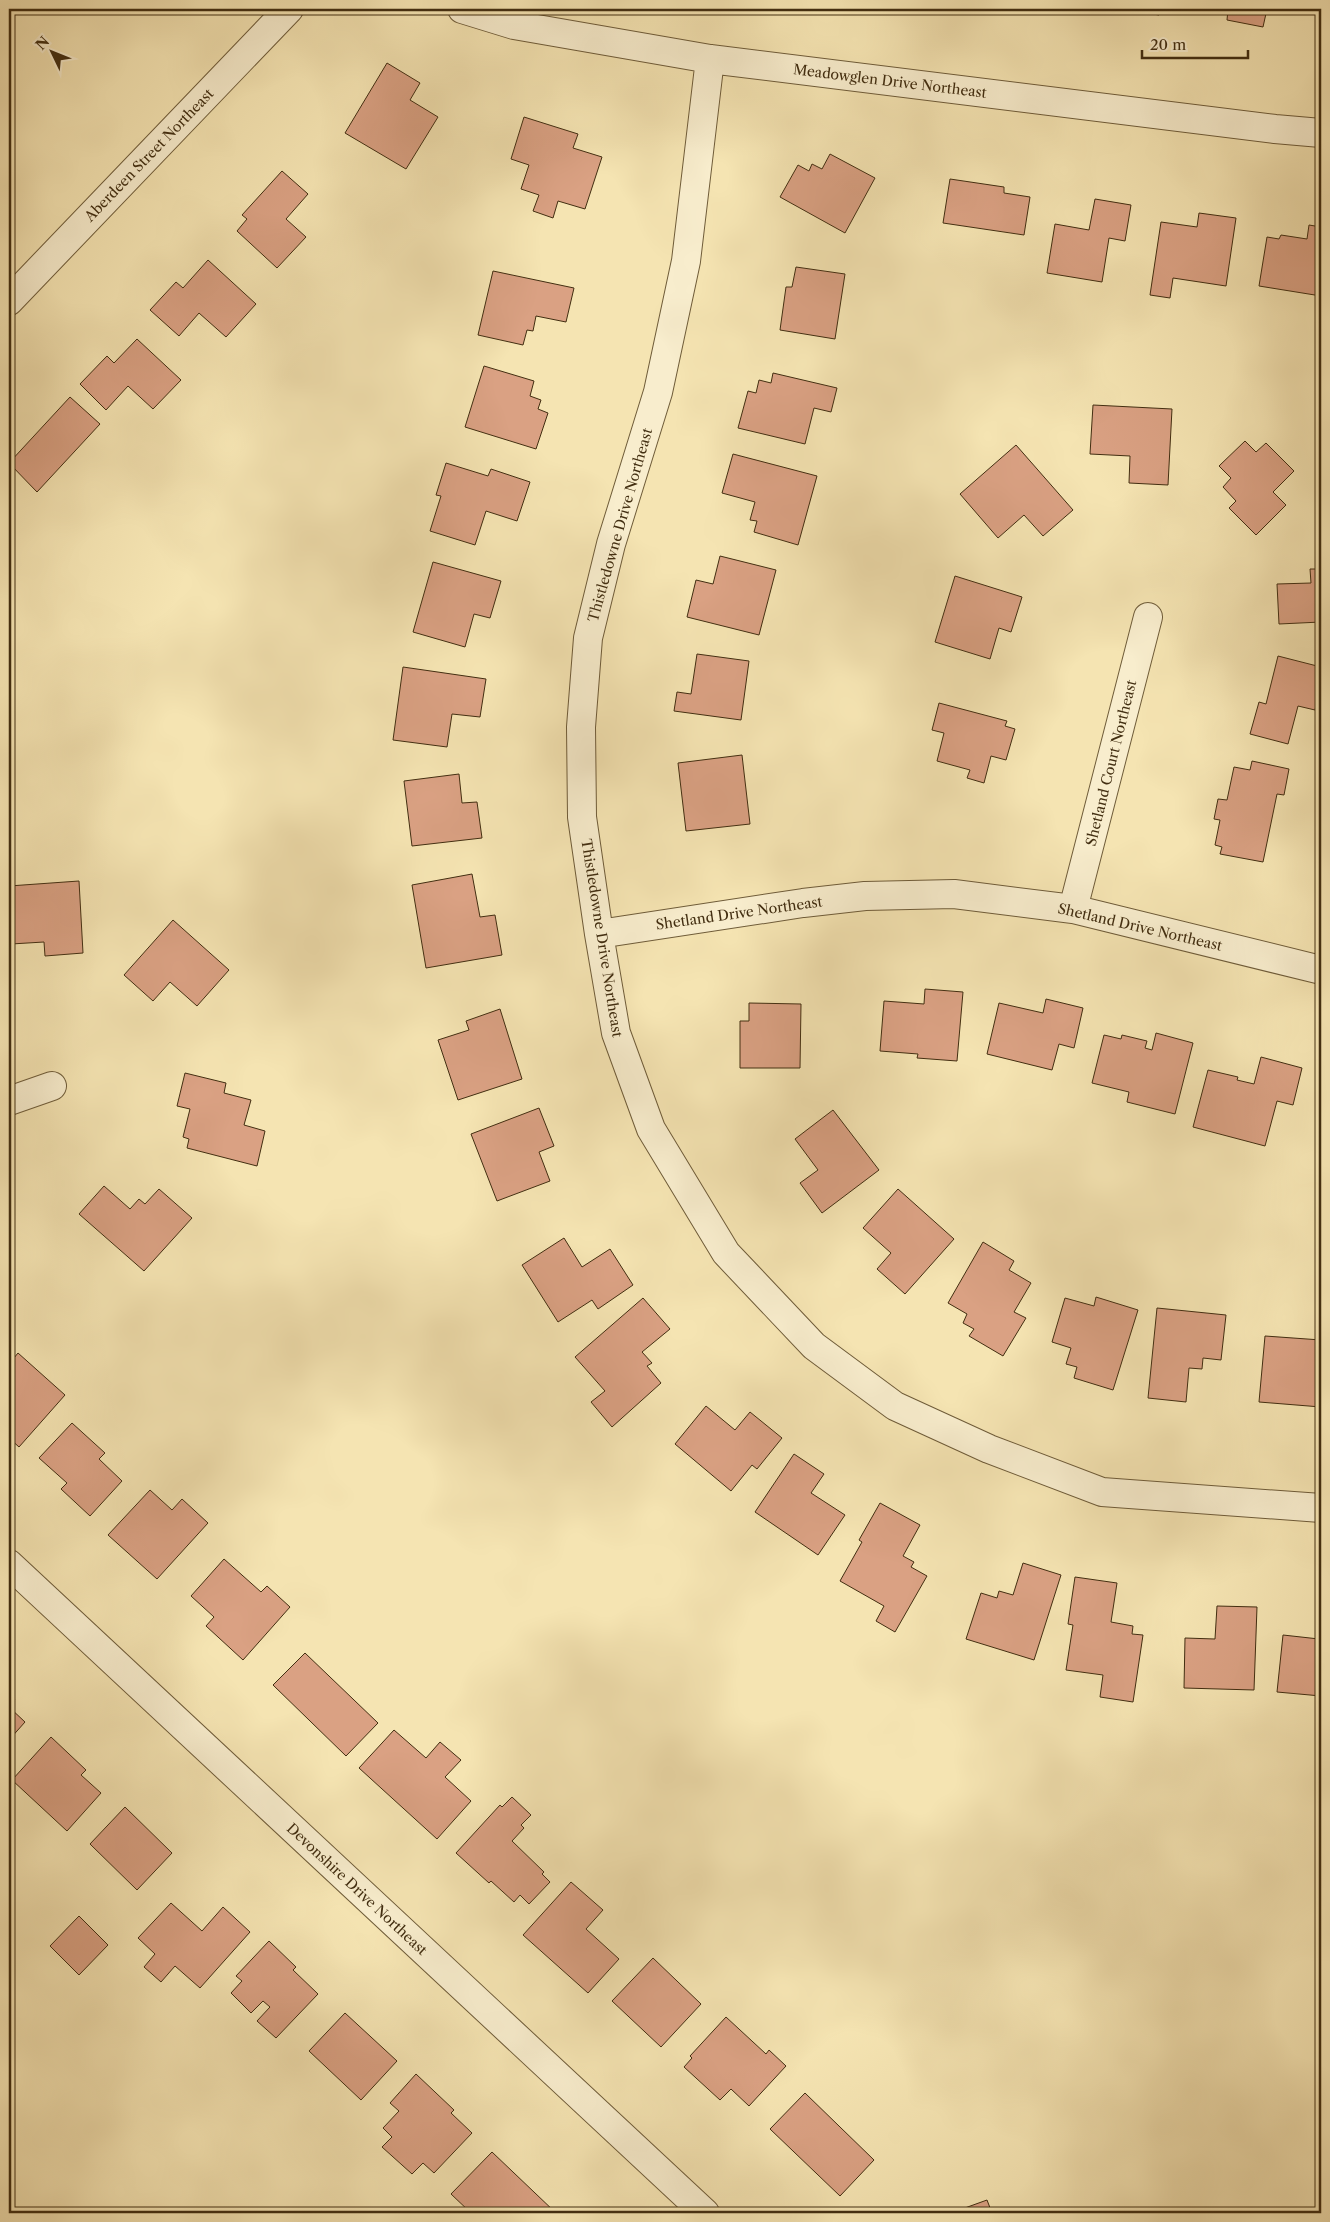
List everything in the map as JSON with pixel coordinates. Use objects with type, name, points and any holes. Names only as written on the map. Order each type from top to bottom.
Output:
[{"type":"street","name":"Aberdeen Street Northeast","points":[[9,301],[289,9]]},
{"type":"street","name":"Meadowglen Drive Northeast","points":[[462,9],[514,25],[710,59],[1321,133]]},
{"type":"street","name":"Thistledowne Drive Northeast","points":[[710,59],[686,261],[658,392],[611,544],[588,638],[581,727],[582,817],[616,1033],[651,1129],[726,1253],[814,1346],[895,1406],[989,1449],[1102,1492],[1321,1508]]},
{"type":"street","name":"Shetland Court Northeast","points":[[1073,909],[1148,617]]},
{"type":"street","name":"Shetland Drive Northeast","points":[[599,934],[803,903],[865,896],[954,894],[1073,909],[1321,970]]},
{"type":"street","points":[[9,1101],[52,1086]]},
{"type":"street","name":"Devonshire Drive Northeast","points":[[9,1564],[705,2213]]},
{"type":"building","points":[[1123,9],[1160,9],[1159,15]]},
{"type":"building","points":[[1228,9],[1267,9],[1263,27],[1227,20]]},
{"type":"building","points":[[387,63],[420,83],[410,100],[438,117],[406,169],[345,133]]},
{"type":"building","points":[[524,117],[578,134],[573,148],[602,157],[585,209],[558,201],[553,218],[533,211],[539,195],[521,189],[529,165],[511,159]]},
{"type":"building","points":[[830,154],[875,178],[845,233],[780,197],[798,165],[809,171],[812,164],[822,169]]},
{"type":"building","points":[[282,171],[308,194],[286,219],[306,237],[277,268],[237,231],[247,219],[242,215]]},
{"type":"building","points":[[950,179],[1004,187],[1004,193],[1030,197],[1024,235],[943,223]]},
{"type":"building","points":[[1095,199],[1131,205],[1125,241],[1109,238],[1102,282],[1047,273],[1055,224],[1089,230]]},
{"type":"building","points":[[1199,213],[1236,218],[1226,286],[1173,278],[1170,298],[1150,295],[1161,222],[1197,227]]},
{"type":"building","points":[[1309,225],[1321,227],[1321,296],[1259,286],[1267,237],[1279,239],[1281,235],[1307,239]]},
{"type":"building","points":[[208,260],[256,304],[226,337],[199,313],[179,336],[150,310],[176,282],[183,288]]},
{"type":"building","points":[[796,267],[845,274],[835,339],[780,330],[786,287],[792,287]]},
{"type":"building","points":[[493,271],[574,288],[566,322],[536,316],[533,331],[527,330],[523,345],[478,335]]},
{"type":"building","points":[[137,339],[181,380],[153,409],[128,386],[106,410],[80,384],[107,356],[114,363]]},
{"type":"building","points":[[484,366],[534,381],[530,396],[541,400],[538,409],[548,413],[536,449],[465,427]]},
{"type":"building","points":[[773,373],[837,388],[831,412],[814,408],[805,444],[738,428],[748,391],[756,393],[759,380],[771,383]]},
{"type":"building","points":[[70,397],[100,424],[37,492],[9,463]]},
{"type":"building","points":[[1093,405],[1172,409],[1168,485],[1129,483],[1130,456],[1090,454]]},
{"type":"building","points":[[1245,441],[1256,452],[1266,443],[1294,471],[1273,492],[1286,505],[1256,535],[1229,508],[1236,501],[1223,487],[1231,478],[1219,466]]},
{"type":"building","points":[[1016,445],[1073,510],[1043,536],[1024,515],[998,538],[960,494]]},
{"type":"building","points":[[733,454],[817,476],[798,545],[754,532],[757,521],[750,520],[755,502],[722,493]]},
{"type":"building","points":[[446,463],[488,476],[491,469],[530,482],[517,521],[486,511],[475,545],[430,531],[441,496],[436,495]]},
{"type":"building","points":[[1316,550],[1321,550],[1321,622],[1279,624],[1277,584],[1311,583],[1310,569],[1317,569]]},
{"type":"building","points":[[720,556],[776,570],[759,635],[687,617],[696,580],[713,584]]},
{"type":"building","points":[[433,562],[501,581],[490,618],[474,614],[465,647],[413,632]]},
{"type":"building","points":[[955,576],[1022,597],[1011,632],[999,628],[990,659],[935,642]]},
{"type":"building","points":[[697,654],[749,661],[741,720],[674,711],[677,692],[691,694]]},
{"type":"building","points":[[1278,656],[1321,667],[1321,684],[1315,710],[1298,706],[1288,744],[1250,734],[1259,702],[1266,704]]},
{"type":"building","points":[[403,667],[486,679],[480,717],[452,714],[447,747],[393,740]]},
{"type":"building","points":[[939,703],[1007,721],[1005,726],[1015,729],[1006,760],[991,756],[984,783],[967,778],[970,770],[937,761],[944,733],[932,730]]},
{"type":"building","points":[[742,755],[750,824],[686,831],[678,763]]},
{"type":"building","points":[[1252,761],[1289,769],[1284,795],[1277,794],[1263,862],[1220,854],[1222,847],[1215,845],[1220,820],[1214,819],[1218,799],[1227,800],[1234,767],[1250,770]]},
{"type":"building","points":[[459,774],[462,803],[477,802],[482,838],[412,846],[404,781]]},
{"type":"building","points":[[472,874],[480,917],[495,915],[502,955],[426,968],[412,885]]},
{"type":"building","points":[[79,881],[83,953],[45,956],[44,942],[11,944],[9,886]]},
{"type":"building","points":[[173,920],[229,970],[197,1006],[170,982],[153,1001],[124,975]]},
{"type":"building","points":[[925,989],[963,992],[957,1061],[917,1058],[918,1054],[880,1051],[884,1001],[924,1004]]},
{"type":"building","points":[[1046,999],[1083,1008],[1074,1048],[1059,1044],[1052,1070],[987,1054],[999,1003],[1043,1013]]},
{"type":"building","points":[[749,1003],[801,1004],[800,1068],[740,1068],[740,1021],[749,1021]]},
{"type":"building","points":[[500,1009],[522,1079],[458,1100],[438,1040],[469,1030],[466,1021]]},
{"type":"building","points":[[1156,1033],[1193,1043],[1175,1114],[1127,1102],[1129,1092],[1092,1083],[1104,1035],[1121,1039],[1122,1035],[1147,1041],[1145,1048],[1152,1050]]},
{"type":"building","points":[[1261,1057],[1302,1068],[1293,1105],[1277,1101],[1265,1146],[1193,1127],[1208,1070],[1238,1077],[1237,1080],[1254,1084]]},
{"type":"building","points":[[185,1073],[226,1083],[224,1093],[251,1100],[244,1125],[265,1131],[257,1166],[187,1148],[189,1139],[183,1137],[190,1109],[177,1106]]},
{"type":"building","points":[[539,1108],[554,1146],[539,1152],[550,1181],[497,1201],[471,1134]]},
{"type":"building","points":[[833,1110],[879,1170],[822,1213],[800,1183],[818,1170],[795,1139]]},
{"type":"building","points":[[104,1186],[130,1209],[139,1199],[145,1204],[159,1189],[192,1218],[144,1271],[79,1214]]},
{"type":"building","points":[[898,1189],[954,1239],[905,1294],[877,1269],[891,1253],[863,1228]]},
{"type":"building","points":[[564,1238],[582,1267],[610,1249],[633,1285],[598,1309],[592,1300],[558,1322],[522,1265]]},
{"type":"building","points":[[983,1242],[1014,1261],[1009,1270],[1031,1283],[1014,1312],[1026,1318],[1003,1356],[969,1336],[974,1329],[963,1323],[967,1314],[948,1303]]},
{"type":"building","points":[[1096,1297],[1138,1310],[1113,1390],[1074,1378],[1077,1367],[1066,1364],[1071,1348],[1052,1342],[1065,1298],[1094,1306]]},
{"type":"building","points":[[643,1298],[670,1329],[642,1352],[652,1363],[647,1366],[661,1383],[612,1427],[591,1402],[605,1391],[575,1357]]},
{"type":"building","points":[[1157,1308],[1226,1315],[1221,1360],[1203,1358],[1202,1369],[1189,1368],[1186,1402],[1148,1398]]},
{"type":"building","points":[[1265,1336],[1321,1340],[1321,1407],[1259,1402]]},
{"type":"building","points":[[18,1353],[65,1395],[19,1447],[9,1438],[9,1364]]},
{"type":"building","points":[[706,1406],[735,1430],[750,1412],[782,1438],[757,1469],[752,1465],[731,1491],[675,1444]]},
{"type":"building","points":[[72,1423],[105,1453],[99,1459],[122,1481],[90,1516],[61,1489],[67,1483],[39,1458]]},
{"type":"building","points":[[794,1454],[824,1474],[811,1493],[845,1515],[818,1555],[755,1512]]},
{"type":"building","points":[[150,1490],[172,1510],[182,1499],[208,1523],[157,1579],[108,1535]]},
{"type":"building","points":[[880,1503],[920,1525],[903,1556],[914,1562],[911,1567],[927,1576],[895,1632],[876,1621],[884,1606],[840,1581],[862,1542],[859,1540]]},
{"type":"building","points":[[224,1559],[261,1592],[267,1586],[290,1607],[243,1660],[206,1626],[214,1617],[191,1596]]},
{"type":"building","points":[[1023,1563],[1061,1575],[1034,1660],[966,1639],[981,1593],[997,1598],[999,1591],[1013,1595]]},
{"type":"building","points":[[1075,1577],[1117,1583],[1111,1622],[1133,1626],[1132,1634],[1143,1635],[1133,1702],[1100,1697],[1103,1675],[1066,1670],[1073,1625],[1068,1624]]},
{"type":"building","points":[[1217,1606],[1257,1607],[1254,1690],[1184,1688],[1185,1638],[1215,1639]]},
{"type":"building","points":[[1319,1633],[1321,1633],[1321,1696],[1277,1692],[1283,1635],[1319,1639]]},
{"type":"building","points":[[305,1653],[378,1723],[346,1756],[273,1685]]},
{"type":"building","points":[[9,1693],[15,1699],[9,1706]]},
{"type":"building","points":[[9,1707],[25,1722],[9,1740]]},
{"type":"building","points":[[394,1730],[426,1758],[440,1742],[461,1760],[445,1777],[471,1801],[437,1839],[359,1768]]},
{"type":"building","points":[[51,1737],[86,1770],[81,1775],[101,1793],[67,1831],[12,1780]]},
{"type":"building","points":[[512,1797],[531,1815],[521,1825],[524,1828],[512,1841],[544,1872],[542,1874],[550,1882],[529,1904],[520,1895],[514,1902],[491,1881],[489,1883],[456,1853],[500,1805],[502,1807]]},
{"type":"building","points":[[125,1807],[172,1853],[137,1890],[90,1844]]},
{"type":"building","points":[[571,1882],[603,1910],[586,1929],[619,1959],[588,1993],[523,1935]]},
{"type":"building","points":[[171,1903],[202,1931],[223,1907],[250,1932],[200,1988],[175,1966],[161,1982],[144,1967],[155,1954],[138,1938]]},
{"type":"building","points":[[79,1916],[108,1945],[79,1975],[50,1946]]},
{"type":"building","points":[[269,1941],[296,1967],[293,1970],[318,1994],[276,2038],[257,2021],[270,2007],[263,2001],[251,2013],[231,1993],[242,1981],[236,1976]]},
{"type":"building","points":[[653,1958],[701,2004],[661,2047],[612,2001]]},
{"type":"building","points":[[345,2013],[397,2061],[361,2100],[309,2051]]},
{"type":"building","points":[[726,2017],[766,2054],[769,2050],[786,2066],[749,2106],[731,2089],[720,2100],[684,2067],[692,2058],[690,2056]]},
{"type":"building","points":[[416,2074],[454,2110],[451,2113],[472,2133],[434,2173],[423,2163],[412,2174],[382,2147],[392,2137],[383,2128],[399,2111],[390,2103]]},
{"type":"building","points":[[805,2093],[874,2160],[840,2196],[770,2129]]},
{"type":"building","points":[[492,2152],[556,2213],[471,2213],[451,2194]]},
{"type":"building","points":[[987,2200],[992,2213],[951,2213]]}]
